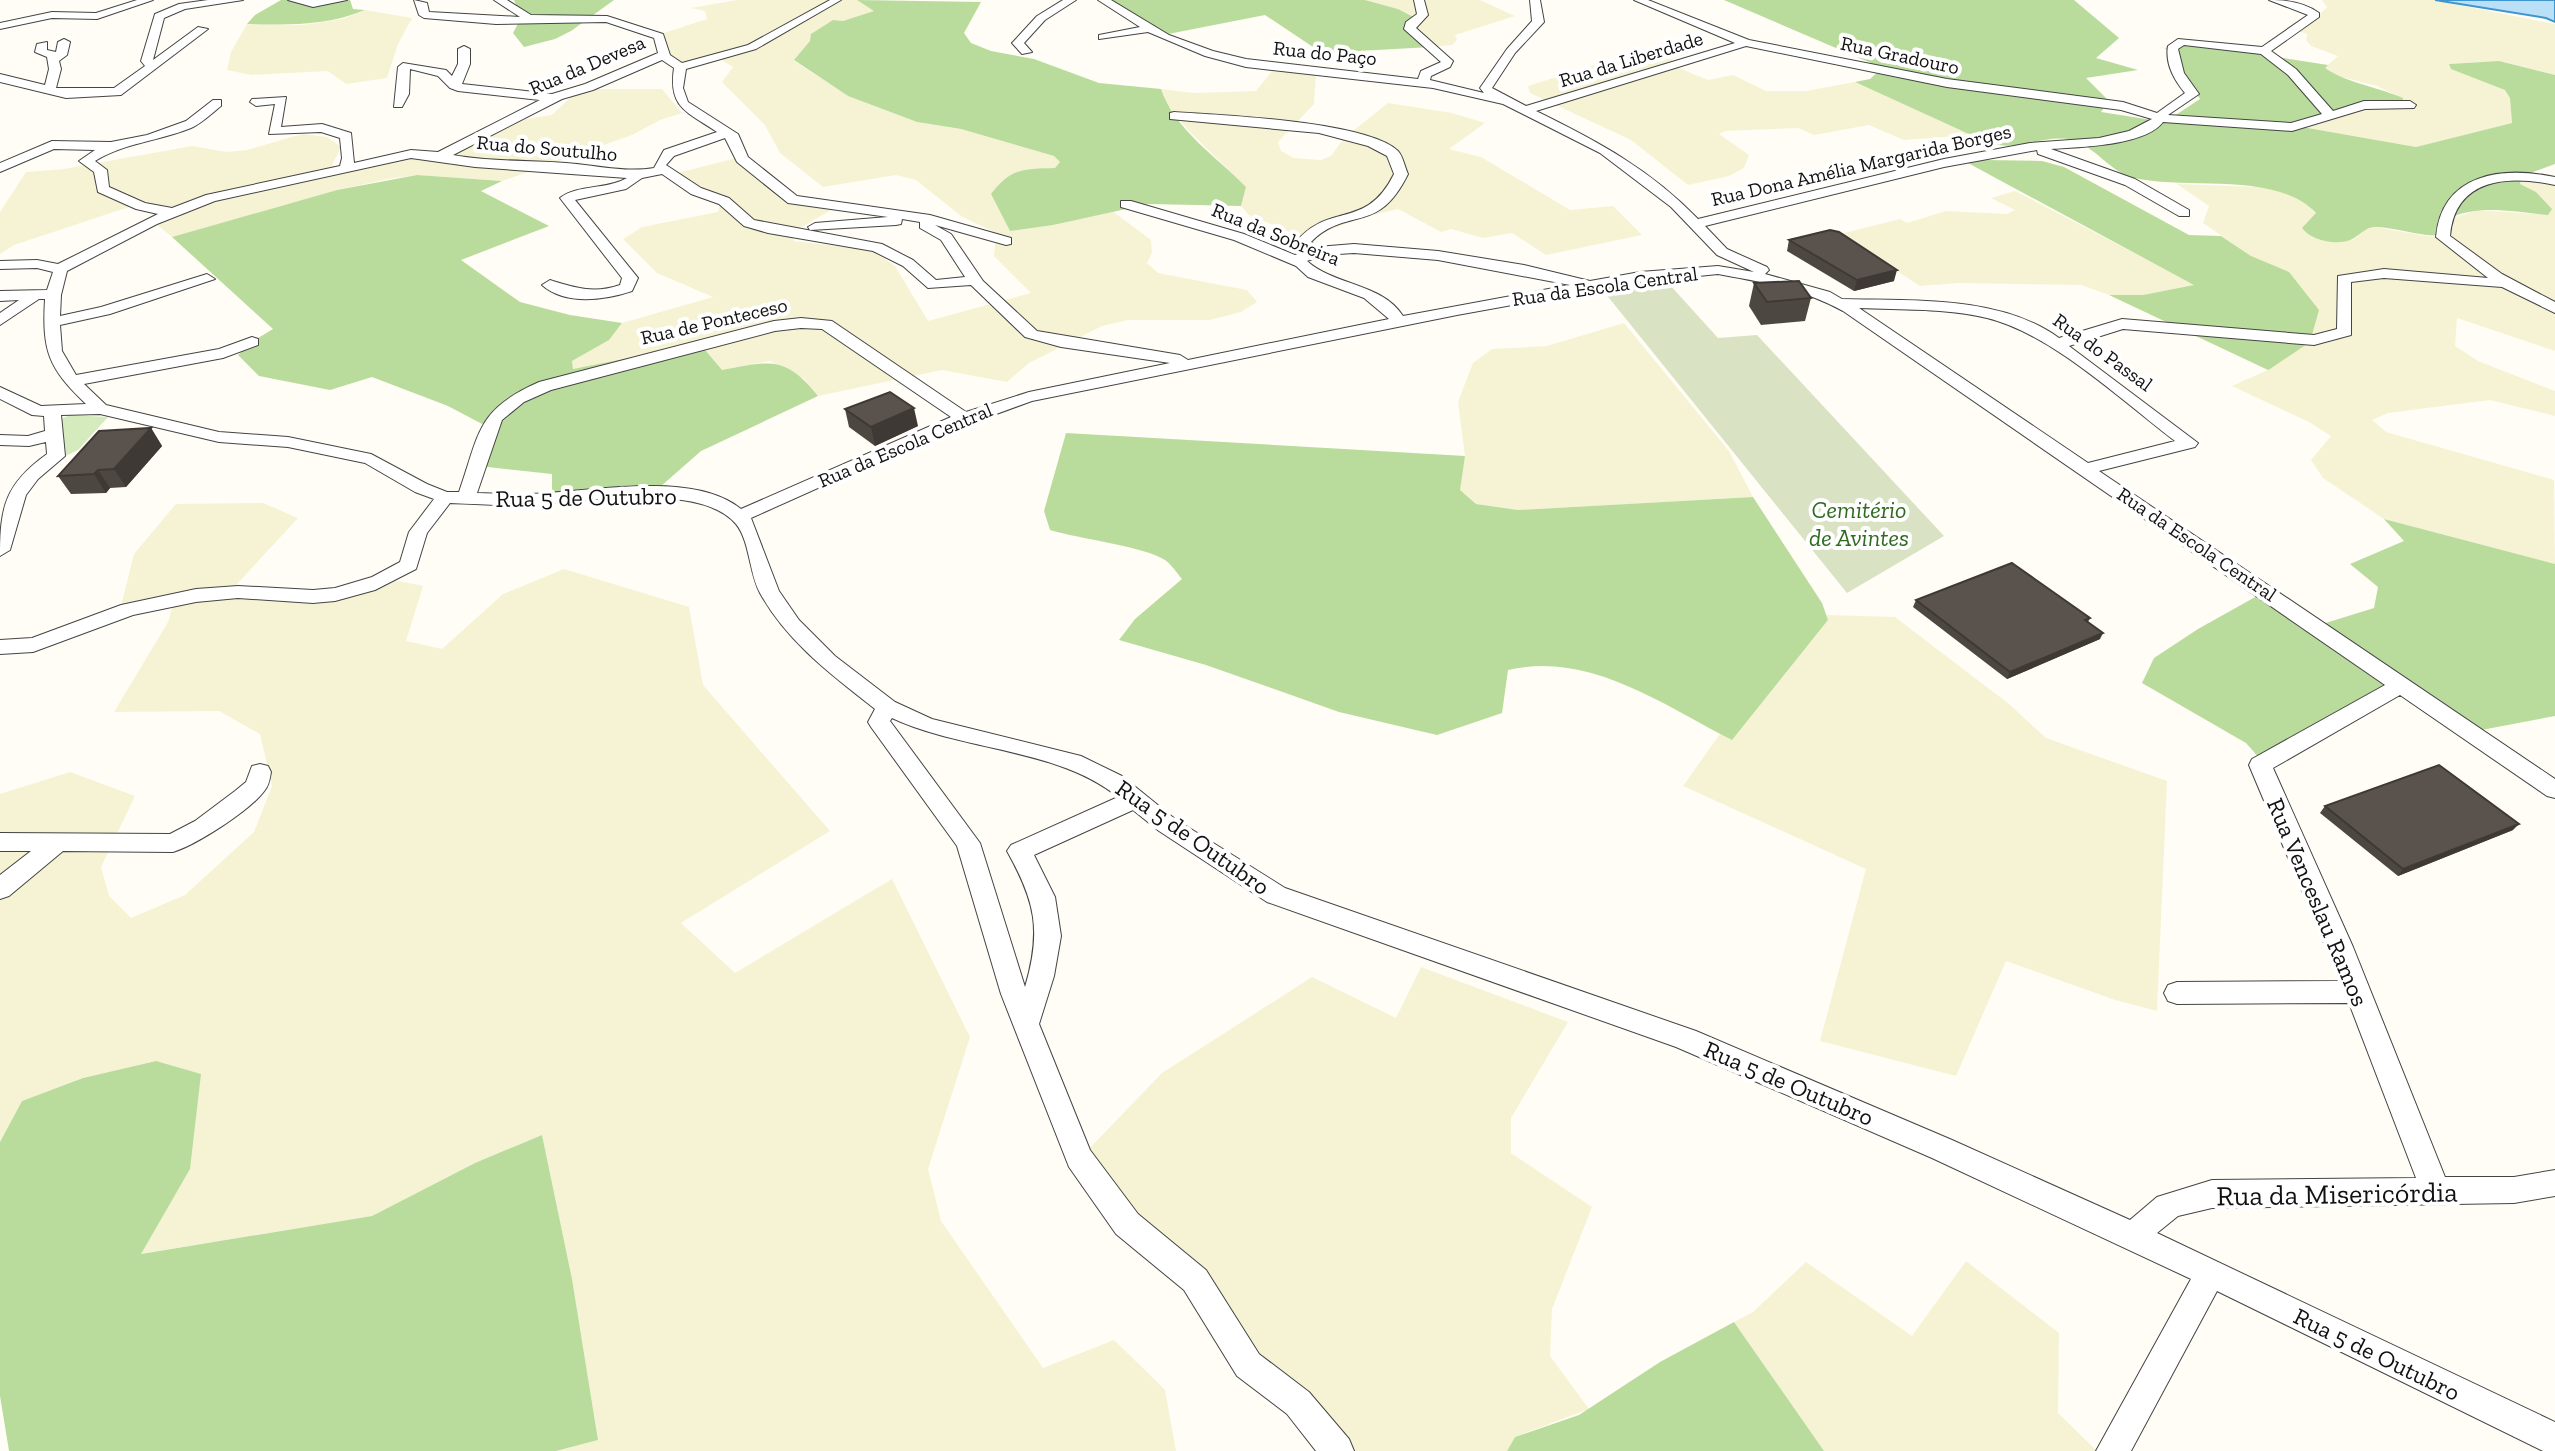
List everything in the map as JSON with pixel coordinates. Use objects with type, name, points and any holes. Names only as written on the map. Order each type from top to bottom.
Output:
[{"type":"street","points":[[0,26],[52,15],[97,16],[148,0]]},
{"type":"street","points":[[152,66],[147,61],[159,16],[183,6],[238,0]]},
{"type":"street","points":[[293,0],[313,4],[342,0]]},
{"type":"street","points":[[499,0],[529,18],[538,19]]},
{"type":"street","points":[[1026,52],[1018,43],[1033,22],[1071,0]]},
{"type":"street","name":"Rua do Paço","points":[[1103,0],[1180,44],[1246,63],[1424,83],[1526,110],[1605,150],[1696,224],[1722,252]]},
{"type":"street","points":[[1419,0],[1423,15],[1410,24],[1410,29],[1447,61],[1446,65],[1425,74],[1424,83]]},
{"type":"street","points":[[1501,101],[1486,88],[1511,51],[1538,22],[1535,0]]},
{"type":"street","name":"Rua Gradouro","points":[[1639,0],[1746,43],[1947,83],[2123,106],[2161,118]]},
{"type":"street","points":[[2274,0],[2307,9],[2315,15],[2264,51],[2292,72],[2331,116]]},
{"type":"street","points":[[418,2],[423,5],[424,15],[496,21],[607,19],[659,36],[664,55],[680,67],[752,47],[836,1]]},
{"type":"street","points":[[1103,37],[1150,28]]},
{"type":"street","points":[[0,78],[66,94],[117,92],[202,29]]},
{"type":"street","points":[[52,60],[61,55],[64,42]]},
{"type":"street","name":"Rua Dona Amélia Margarida Borges","points":[[1696,224],[1925,167],[2030,147],[2099,142],[2133,134],[2193,94],[2180,78],[2172,53],[2177,42],[2264,51]]},
{"type":"street","name":"Rua da Liberdade","points":[[1526,110],[1620,83],[1647,70],[1746,43]]},
{"type":"street","points":[[43,44],[41,52],[52,55],[55,69],[49,91]]},
{"type":"street","points":[[454,85],[464,64],[464,49]]},
{"type":"street","name":"Rua da Devesa","points":[[440,156],[553,98],[589,87],[664,55]]},
{"type":"street","points":[[15,67],[27,72],[34,84]]},
{"type":"street","points":[[398,104],[403,94],[404,67],[442,73],[454,85],[553,98]]},
{"type":"street","points":[[680,67],[677,95],[683,104],[736,140],[742,159],[793,200],[880,210],[913,218],[946,237],[975,280],[1031,334],[1061,342],[1200,362]]},
{"type":"street","points":[[256,102],[282,100],[274,131],[322,128],[346,136],[349,158],[345,170]]},
{"type":"street","points":[[0,168],[52,145],[111,146],[176,130],[190,124],[217,103]]},
{"type":"street","points":[[2161,118],[2292,127],[2364,105],[2410,105]]},
{"type":"street","points":[[1174,116],[1326,132],[1370,142],[1393,154],[1401,174],[1396,187],[1379,209],[1355,218],[1326,223],[1311,231],[1302,243],[1313,251]]},
{"type":"street","points":[[726,133],[669,153],[659,166],[696,191],[724,201],[749,223],[877,247],[908,263],[933,285],[975,280]]},
{"type":"street","points":[[111,146],[86,161],[100,170],[103,189],[141,206],[170,212]]},
{"type":"street","points":[[2030,147],[2130,182],[2184,213]]},
{"type":"street","name":"Rua do Soutulho","points":[[60,269],[170,212],[231,192],[411,154],[475,163],[565,167],[638,175],[664,170]]},
{"type":"street","points":[[2555,181],[2518,174],[2499,175],[2470,189],[2446,209],[2442,224],[2443,237],[2507,282],[2555,308]]},
{"type":"street","points":[[550,285],[568,294],[595,296],[627,288],[630,278],[595,229],[572,208],[567,198],[603,192],[630,183],[638,175]]},
{"type":"street","name":"Rua da Sobreira","points":[[1126,204],[1239,237],[1301,263],[1313,274],[1369,295],[1392,311],[1399,322]]},
{"type":"street","points":[[801,232],[822,226],[913,218],[930,219],[1006,241]]},
{"type":"street","points":[[1301,263],[1300,257],[1333,248],[1425,254],[1552,274],[1589,286]]},
{"type":"street","points":[[1718,270],[1722,252],[1749,262],[1780,281]]},
{"type":"street","points":[[0,265],[37,264],[60,269],[53,294],[52,355],[61,371],[100,409]]},
{"type":"street","name":"Rua da Escola Central","points":[[734,512],[771,503],[964,418],[1029,397],[1589,286],[1640,277],[1718,270],[1780,281],[1825,295],[1839,303],[2555,790]]},
{"type":"street","points":[[2058,344],[2122,324],[2314,340],[2345,332],[2343,279],[2392,273],[2464,284],[2507,282]]},
{"type":"street","points":[[52,322],[104,311],[207,279]]},
{"type":"street","points":[[0,296],[53,294]]},
{"type":"street","points":[[0,320],[33,297]]},
{"type":"street","name":"Rua do Passal","points":[[1839,303],[1939,307],[1990,314],[2042,333],[2189,443],[2085,469]]},
{"type":"street","name":"Rua de Ponteceso","points":[[0,647],[14,649],[116,613],[160,602],[237,592],[321,596],[364,587],[409,565],[418,532],[456,498],[494,418],[518,398],[545,386],[774,326],[826,324],[964,418]]},
{"type":"street","points":[[71,381],[223,353],[252,342]]},
{"type":"street","name":"Rua 5 de Outubro","points":[[0,392],[34,409],[52,412],[100,409],[219,437],[288,442],[371,459],[421,488],[456,498],[525,500],[672,492],[703,497],[734,512],[746,523],[769,591],[792,625],[828,661],[887,707],[926,725],[1073,762],[1114,782],[1167,825],[1276,895],[1686,1039],[1942,1149],[2211,1273],[2555,1439]]},
{"type":"street","points":[[0,550],[9,531],[14,500],[36,470],[56,456],[52,412]]},
{"type":"street","points":[[0,440],[29,441],[53,434]]},
{"type":"street","name":"Rua Venceslau Ramos","points":[[2403,684],[2260,765],[2357,992],[2436,1192]]},
{"type":"street","points":[[887,707],[879,722],[968,843],[987,911],[1026,1024],[1079,1158],[1127,1224],[1195,1280],[1248,1365],[1298,1403],[1337,1451]]},
{"type":"street","points":[[0,842],[173,843],[203,827],[243,797],[256,786],[260,772]]},
{"type":"street","points":[[1026,1024],[1050,940],[1047,905],[1019,851],[1136,799]]},
{"type":"street","points":[[0,889],[60,841]]},
{"type":"street","points":[[2177,993],[2357,992]]},
{"type":"street","name":"Rua da Misericórdia","points":[[2135,1238],[2148,1219],[2165,1205],[2212,1194],[2514,1190],[2555,1183]]},
{"type":"street","points":[[2113,1451],[2211,1273]]},
{"type":"shaded area","points":[[737,0],[857,0],[875,11],[843,21],[833,20],[794,61],[848,96],[917,122],[961,129],[1054,156],[1060,162],[1055,168],[1031,169],[991,194],[1010,231],[1053,225],[1111,210],[1151,240],[1152,253],[1147,263],[1158,273],[1247,290],[1257,302],[1241,312],[1210,320],[1128,320],[1102,326],[1029,363],[1007,382],[942,370],[818,396],[804,379],[770,361],[722,370],[617,362],[573,369],[572,361],[609,340],[622,323],[713,297],[657,273],[623,239],[642,227],[718,212],[720,204],[678,173],[740,157],[788,203],[831,210],[791,233],[794,241],[872,250],[895,266],[928,321],[1031,293],[994,256],[996,233],[961,216],[916,180],[896,175],[823,187],[780,153],[765,125],[722,82],[733,67],[715,56],[681,62],[665,54],[661,34],[707,19],[705,11],[691,8]]},
{"type":"shaded area","points":[[1365,0],[1480,0],[1515,16],[1455,35],[1457,40],[1452,45],[1431,47],[1398,9]]},
{"type":"shaded area","points":[[2322,0],[2433,0],[2555,24],[2555,75],[2499,61],[2449,64],[2505,90],[2510,98],[2512,123],[2416,147],[2302,127],[2291,121],[2348,106],[2404,99],[2377,86],[2334,75],[2324,68],[2338,56],[2311,46],[2306,40],[2307,34],[2295,30],[2313,21],[2327,7]]},
{"type":"shaded area","points":[[365,10],[412,18],[398,44],[387,78],[346,84],[328,71],[251,75],[227,70],[231,52],[247,24],[302,25],[343,19]]},
{"type":"shaded area","points":[[1676,39],[1701,48],[1672,59],[1674,66],[1708,80],[1733,75],[1766,91],[1806,91],[1855,82],[1971,135],[1904,140],[1869,125],[1814,135],[1798,128],[1725,131],[1719,134],[1749,155],[1744,168],[1729,176],[1688,185],[1631,140],[1530,93],[1528,86]]},
{"type":"shaded area","points":[[1272,71],[1316,74],[1314,104],[1278,142],[1281,151],[1294,158],[1321,160],[1331,156],[1344,138],[1388,103],[1452,113],[1485,123],[1449,149],[1481,157],[1570,210],[1613,206],[1642,235],[1546,255],[1512,233],[1483,238],[1451,229],[1441,232],[1398,209],[1360,218],[1307,239],[1249,215],[1241,206],[1246,187],[1189,131],[1166,103],[1161,89],[1194,93],[1256,91]]},
{"type":"shaded area","points":[[590,89],[662,89],[682,113],[660,120],[632,135],[502,181],[417,175],[388,179],[337,190],[172,237],[154,222],[172,211],[132,206],[14,245],[0,254],[0,212],[26,172],[64,169],[192,146],[226,152],[247,150],[302,134],[327,137],[341,147],[332,165],[338,171],[409,156],[429,158],[519,120],[552,115],[571,97]]},
{"type":"shaded area","points":[[2522,176],[2555,185],[2555,351],[2457,318],[2455,346],[2478,361],[2555,391],[2555,416],[2490,400],[2388,413],[2372,420],[2386,432],[2554,480],[2555,564],[2384,519],[2323,478],[2311,460],[2331,436],[2309,422],[2232,386],[2270,369],[2251,256],[2203,223],[2209,206],[2177,184],[2260,187],[2282,192],[2306,203],[2316,214],[2302,228],[2353,240],[2364,230],[2374,227],[2433,237],[2445,235],[2446,220],[2478,210],[2548,215],[2551,209],[2536,192],[2520,184]]},
{"type":"shaded area","points":[[2015,191],[2196,285],[2143,295],[2109,295],[2081,285],[1958,283],[1920,286],[1840,234],[1900,219],[1907,223],[1946,211],[2007,214],[2015,210],[1991,198]]},
{"type":"shaded area","points":[[1624,323],[1729,451],[1753,497],[1518,510],[1476,504],[1459,490],[1465,456],[1458,402],[1473,363],[1492,349],[1547,346]]},
{"type":"shaded area","points":[[263,503],[298,518],[224,598],[316,603],[394,580],[423,586],[406,641],[442,649],[503,594],[564,569],[689,607],[703,685],[830,831],[681,923],[735,973],[892,879],[970,1037],[928,1169],[941,1221],[1043,1368],[1114,1340],[1146,1371],[1165,1390],[1176,1451],[556,1451],[598,1440],[572,1279],[542,1135],[475,1163],[372,1216],[140,1254],[190,1169],[156,1061],[83,1078],[22,1101],[0,1142],[0,794],[70,772],[135,796],[101,867],[109,896],[131,918],[185,895],[254,832],[272,786],[260,734],[219,711],[114,712],[168,622],[175,598],[121,606],[134,554],[176,504]]},
{"type":"shaded area","points":[[1826,615],[1895,617],[2009,704],[2046,738],[2167,781],[2157,1011],[2115,1000],[2006,961],[1956,1076],[1820,1041],[1866,869],[1683,786],[1720,734],[1732,739],[1828,620]]},
{"type":"shaded area","points":[[1421,967],[1568,1022],[1511,1118],[1511,1153],[1592,1207],[1552,1309],[1550,1356],[1589,1409],[1515,1437],[1507,1451],[1344,1451],[1083,1155],[1162,1073],[1312,977],[1396,1018]]},
{"type":"shaded area","points":[[1966,1261],[2059,1333],[2058,1413],[2097,1451],[1824,1451],[1734,1322],[1753,1312],[1806,1262],[1912,1336]]},
{"type":"green space","points":[[281,0],[350,0],[353,9],[365,10],[322,22],[247,24],[255,15]]},
{"type":"green space","points":[[514,0],[614,0],[571,31],[555,39],[524,47],[513,33],[521,18]]},
{"type":"green space","points":[[857,0],[981,2],[964,33],[971,43],[991,51],[1034,59],[1099,83],[1161,89],[1167,104],[1186,130],[1246,187],[1241,206],[1149,204],[1010,231],[991,194],[1005,179],[1018,172],[1055,168],[1060,162],[1054,156],[961,129],[917,122],[848,96],[794,60],[810,41],[811,34],[833,20],[843,21],[874,11]]},
{"type":"green space","points":[[1105,0],[1365,0],[1398,9],[1419,20],[1406,25],[1431,47],[1322,53],[1265,15],[1163,35]]},
{"type":"green space","points":[[1724,0],[2074,0],[2119,38],[2096,58],[2138,70],[2086,78],[2109,101],[2101,112],[2165,122],[2200,99],[2165,48],[2181,42],[2328,65],[2325,68],[2343,77],[2403,98],[2402,104],[2348,106],[2292,122],[2302,127],[2416,147],[2512,123],[2510,98],[2505,90],[2451,69],[2449,64],[2499,61],[2555,75],[2555,164],[2522,176],[2520,184],[2536,192],[2552,209],[2548,215],[2496,210],[2470,212],[2446,220],[2446,235],[2376,227],[2348,241],[2326,241],[2306,233],[2302,228],[2316,213],[2299,200],[2278,192],[2230,184],[2134,178],[2072,140],[2054,139],[2008,146],[1971,135],[1855,82],[1870,79],[1880,70],[1871,63]]},
{"type":"green space","points":[[1983,160],[2042,161],[2064,167],[2189,235],[2221,236],[2251,256],[2289,272],[2319,310],[2310,342],[2268,370],[2109,295],[2143,295],[2194,285],[1968,163]]},
{"type":"green space","points":[[417,175],[502,181],[481,191],[549,226],[461,260],[520,302],[570,315],[622,323],[609,340],[572,361],[573,369],[700,344],[722,370],[752,364],[776,364],[796,373],[818,396],[701,451],[660,487],[552,495],[552,474],[479,466],[484,425],[448,406],[372,377],[330,390],[259,376],[238,355],[273,329],[172,237],[337,190]]},
{"type":"green space","name":"Cemitério de Avintes","points":[[1669,284],[1718,338],[1757,335],[1944,536],[1847,593],[1601,288]]},
{"type":"green space","points":[[70,415],[108,417],[78,450],[53,462],[61,419]]},
{"type":"green space","points":[[1066,433],[1465,456],[1460,490],[1476,504],[1518,510],[1753,497],[1822,603],[1828,620],[1732,740],[1652,697],[1596,675],[1567,668],[1538,666],[1508,670],[1502,713],[1437,735],[1339,712],[1206,665],[1119,640],[1135,619],[1182,579],[1167,562],[1155,555],[1050,530],[1044,511]]},
{"type":"green space","points":[[2384,519],[2555,564],[2555,716],[2476,731],[2409,683],[2263,762],[2246,743],[2142,683],[2154,658],[2257,596],[2303,630],[2374,608],[2378,587],[2350,564],[2404,541]]},
{"type":"green space","points":[[156,1061],[201,1074],[190,1169],[141,1254],[372,1216],[475,1163],[542,1135],[572,1279],[598,1440],[556,1451],[9,1451],[0,1396],[0,1142],[22,1101],[83,1078]]},
{"type":"green space","points":[[1734,1322],[1824,1451],[1507,1451],[1515,1437],[1579,1415],[1660,1362]]},
{"type":"water","points":[[2435,0],[2555,0],[2555,22],[2546,18]]},
{"type":"building","points":[[1830,230],[1839,232],[1897,270],[1857,280],[1789,240]]},
{"type":"building","points":[[1799,281],[1811,298],[1767,302],[1754,283]]},
{"type":"building","points":[[890,392],[914,408],[871,427],[845,409]]},
{"type":"building","points":[[151,428],[114,469],[98,470],[94,474],[58,476],[99,431]]},
{"type":"building","points":[[2012,563],[2090,618],[2085,620],[2103,633],[2010,672],[1916,600]]},
{"type":"building","points":[[2439,765],[2519,824],[2403,869],[2325,806]]}]
